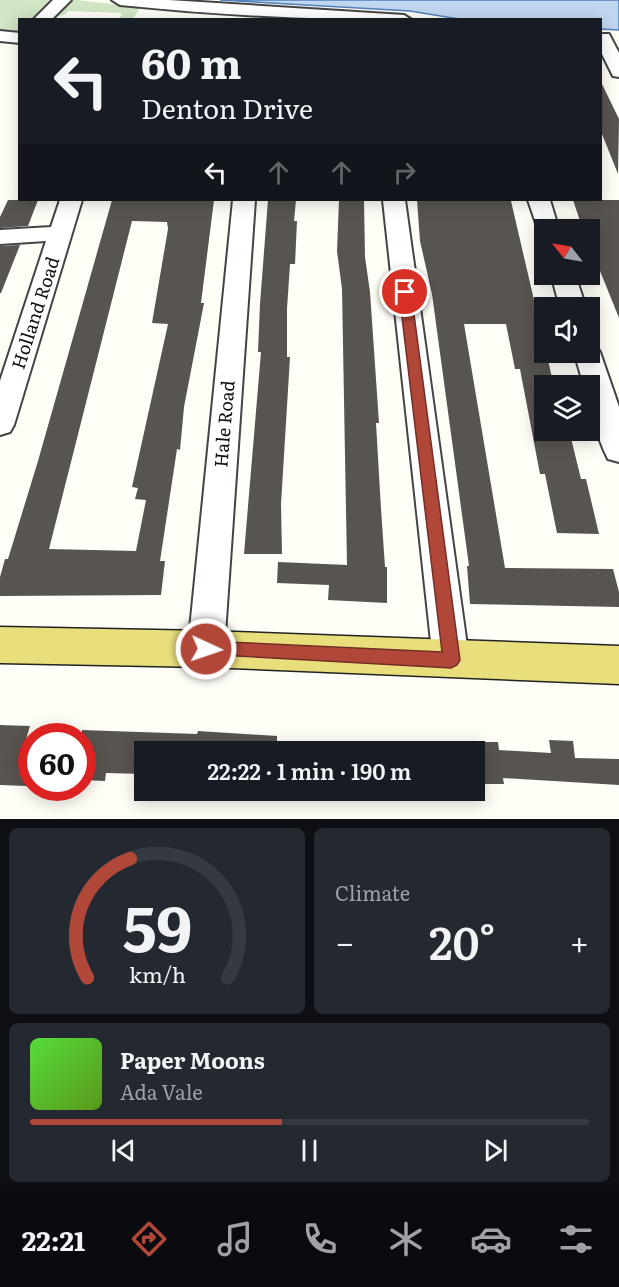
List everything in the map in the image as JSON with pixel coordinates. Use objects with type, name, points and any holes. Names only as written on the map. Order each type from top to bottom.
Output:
[{"type":"main road","points":[[0,645],[206,649],[619,665]]},
{"type":"street","points":[[44,18],[62,0]]},
{"type":"street","points":[[120,0],[147,8],[361,18]]},
{"type":"street","points":[[0,36],[18,38]]},
{"type":"street","points":[[607,41],[619,72]]},
{"type":"street","name":"Holland Road","points":[[0,425],[71,201]]},
{"type":"street","name":"Hale Road","points":[[206,649],[244,201]]},
{"type":"street","points":[[394,201],[451,660]]},
{"type":"street","points":[[539,201],[545,219]]},
{"type":"street","points":[[0,237],[61,233]]},
{"type":"street","points":[[591,363],[619,451]]},
{"type":"green space","points":[[0,0],[58,0],[38,18],[18,18],[18,35],[0,32]]},
{"type":"green space","points":[[70,0],[140,7],[134,18],[120,18],[122,13],[68,11],[66,14],[50,18]]},
{"type":"water","points":[[220,0],[619,0],[619,30],[602,29],[602,18],[453,18],[410,11]]},
{"type":"building","points":[[602,84],[619,119],[618,174],[602,134]]},
{"type":"building","points":[[8,200],[38,201],[28,226],[0,228],[0,217]]},
{"type":"building","points":[[619,200],[619,318],[600,271],[600,219],[579,219],[573,201]]},
{"type":"building","points":[[112,201],[214,201],[201,303],[204,303],[184,407],[180,450],[177,449],[160,561],[165,561],[161,595],[0,596],[0,577],[5,559],[8,559]],"holes":[[[132,221],[167,222],[168,229],[152,323],[168,324],[132,487],[138,488],[135,499],[146,500],[136,551],[49,549]]]},
{"type":"building","points":[[268,201],[296,201],[295,264],[290,264],[287,309],[287,357],[290,357],[281,504],[282,554],[244,554],[261,352],[258,352]]},
{"type":"building","points":[[339,201],[364,201],[365,257],[370,292],[379,423],[376,423],[385,567],[387,567],[387,603],[328,600],[329,585],[277,583],[278,562],[347,565],[342,289],[337,251]]},
{"type":"building","points":[[417,201],[511,201],[534,300],[534,363],[549,363],[551,375],[534,375],[534,441],[572,441],[581,479],[586,479],[599,534],[557,533],[545,474],[540,474],[520,369],[515,369],[506,324],[464,324],[505,568],[613,569],[619,592],[619,607],[470,604],[467,566],[469,566],[432,294],[420,241]]},
{"type":"building","points":[[20,245],[1,293],[0,293],[0,246]]},
{"type":"building","points":[[0,725],[18,726],[18,786],[0,785]]},
{"type":"building","points":[[96,730],[197,734],[198,731],[277,736],[277,741],[134,741],[134,774],[106,773],[105,781],[96,781]]},
{"type":"building","points":[[549,740],[573,741],[575,758],[619,759],[619,785],[503,778],[504,784],[485,784],[485,742],[498,742],[499,750],[551,753]]},
{"type":"route","points":[[206,649],[451,660],[405,292]]}]
